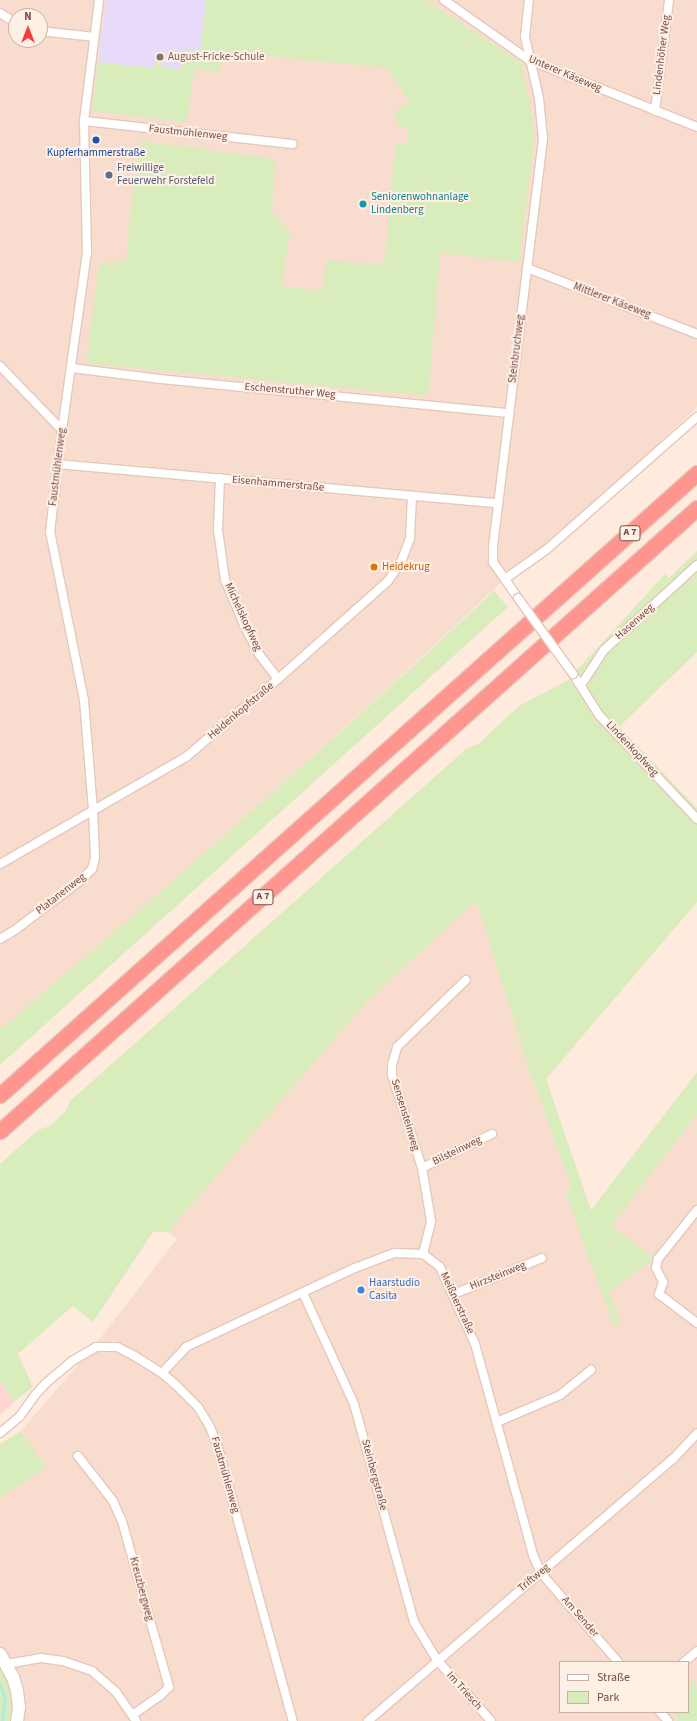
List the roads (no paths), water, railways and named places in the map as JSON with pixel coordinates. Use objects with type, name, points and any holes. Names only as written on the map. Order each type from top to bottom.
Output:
[{"type":"highway","name":"A 7","points":[[0,1095],[697,473]]},
{"type":"highway","name":"A 7","points":[[0,1131],[697,508]]},
{"type":"main road","points":[[3,1659],[17,1691],[19,1707],[18,1721]]},
{"type":"street","name":"Faustmühlenweg","points":[[93,810],[84,700],[50,532],[62,430],[87,253],[84,121],[99,0]]},
{"type":"street","name":"Unterer Käseweg","points":[[444,0],[529,60],[697,127]]},
{"type":"street","name":"Steinbruchweg","points":[[529,0],[525,37],[529,60],[539,98],[543,139],[498,503],[493,546],[493,562],[574,674]]},
{"type":"street","name":"Lindenhöher Weg","points":[[655,111],[669,0]]},
{"type":"street","points":[[48,32],[95,37]]},
{"type":"street","name":"Faustmühlenweg","points":[[84,121],[292,144]]},
{"type":"street","name":"Mittlerer Käseweg","points":[[527,268],[697,334]]},
{"type":"street","points":[[0,366],[62,430]]},
{"type":"street","name":"Eschenstruther Weg","points":[[71,368],[160,379],[509,413]]},
{"type":"street","points":[[505,579],[546,550],[697,417]]},
{"type":"street","name":"Eisenhammerstraße","points":[[58,464],[498,503]]},
{"type":"street","name":"Michelskopfweg","points":[[220,478],[218,530],[226,580],[244,625],[259,654],[278,679]]},
{"type":"street","name":"Heidenkopfstraße","points":[[0,864],[186,757],[278,679],[388,581],[401,562],[410,539],[412,496]]},
{"type":"street","name":"Hasenweg","points":[[581,686],[604,650],[697,565]]},
{"type":"street","name":"Lindenkopfweg","points":[[574,674],[599,715],[697,819]]},
{"type":"street","name":"Platanenweg","points":[[0,939],[15,930],[80,881],[92,869],[95,858],[93,810]]},
{"type":"street","name":"Sensensteinweg","points":[[423,1254],[431,1221],[422,1168],[392,1074],[392,1066],[397,1047],[466,980]]},
{"type":"street","name":"Bilsteinweg","points":[[422,1168],[492,1134]]},
{"type":"street","points":[[697,1210],[658,1260],[656,1268],[663,1282],[659,1294],[697,1323]]},
{"type":"street","points":[[162,1374],[186,1347],[355,1268],[394,1253],[423,1254]]},
{"type":"street","name":"Meißnerstraße","points":[[423,1254],[440,1267],[454,1294],[475,1344],[533,1555],[541,1572]]},
{"type":"street","name":"Hirzsteinweg","points":[[454,1294],[542,1258]]},
{"type":"street","name":"Steinbergstraße","points":[[303,1293],[354,1404],[414,1622],[437,1660]]},
{"type":"street","name":"Faustmühlenweg","points":[[0,1433],[20,1416],[35,1395],[46,1383],[72,1361],[96,1347],[117,1347],[133,1355],[162,1374],[198,1407],[210,1427],[217,1444],[293,1721]]},
{"type":"street","points":[[497,1422],[560,1395],[591,1370]]},
{"type":"street","name":"Triftweg","points":[[368,1721],[673,1458],[697,1433]]},
{"type":"street","name":"Kreuzbergweg","points":[[78,1456],[113,1501],[122,1521],[169,1686],[161,1695],[134,1718]]},
{"type":"street","name":"Am Sender","points":[[541,1572],[617,1661]]},
{"type":"street","points":[[685,1661],[697,1651]]},
{"type":"street","points":[[3,1659],[40,1658],[63,1661],[92,1671],[116,1692],[134,1718]]},
{"type":"street","name":"Im Triesch","points":[[437,1660],[491,1721]]},
{"type":"street","points":[[661,1713],[668,1721]]},
{"type":"waterway","points":[[0,1684],[5,1699],[2,1721]]},
{"type":"place","name":"August-Fricke-Schule","points":[[160,57]]},
{"type":"place","name":"Kupferhammerstraße","points":[[96,140]]},
{"type":"place","name":"Freiwillige Feuerwehr Forstefeld","points":[[109,175]]},
{"type":"place","name":"Seniorenwohnanlage Lindenberg","points":[[363,204]]},
{"type":"place","name":"Heidekrug","points":[[374,567]]},
{"type":"place","name":"Haarstudio Casita","points":[[361,1290]]}]
